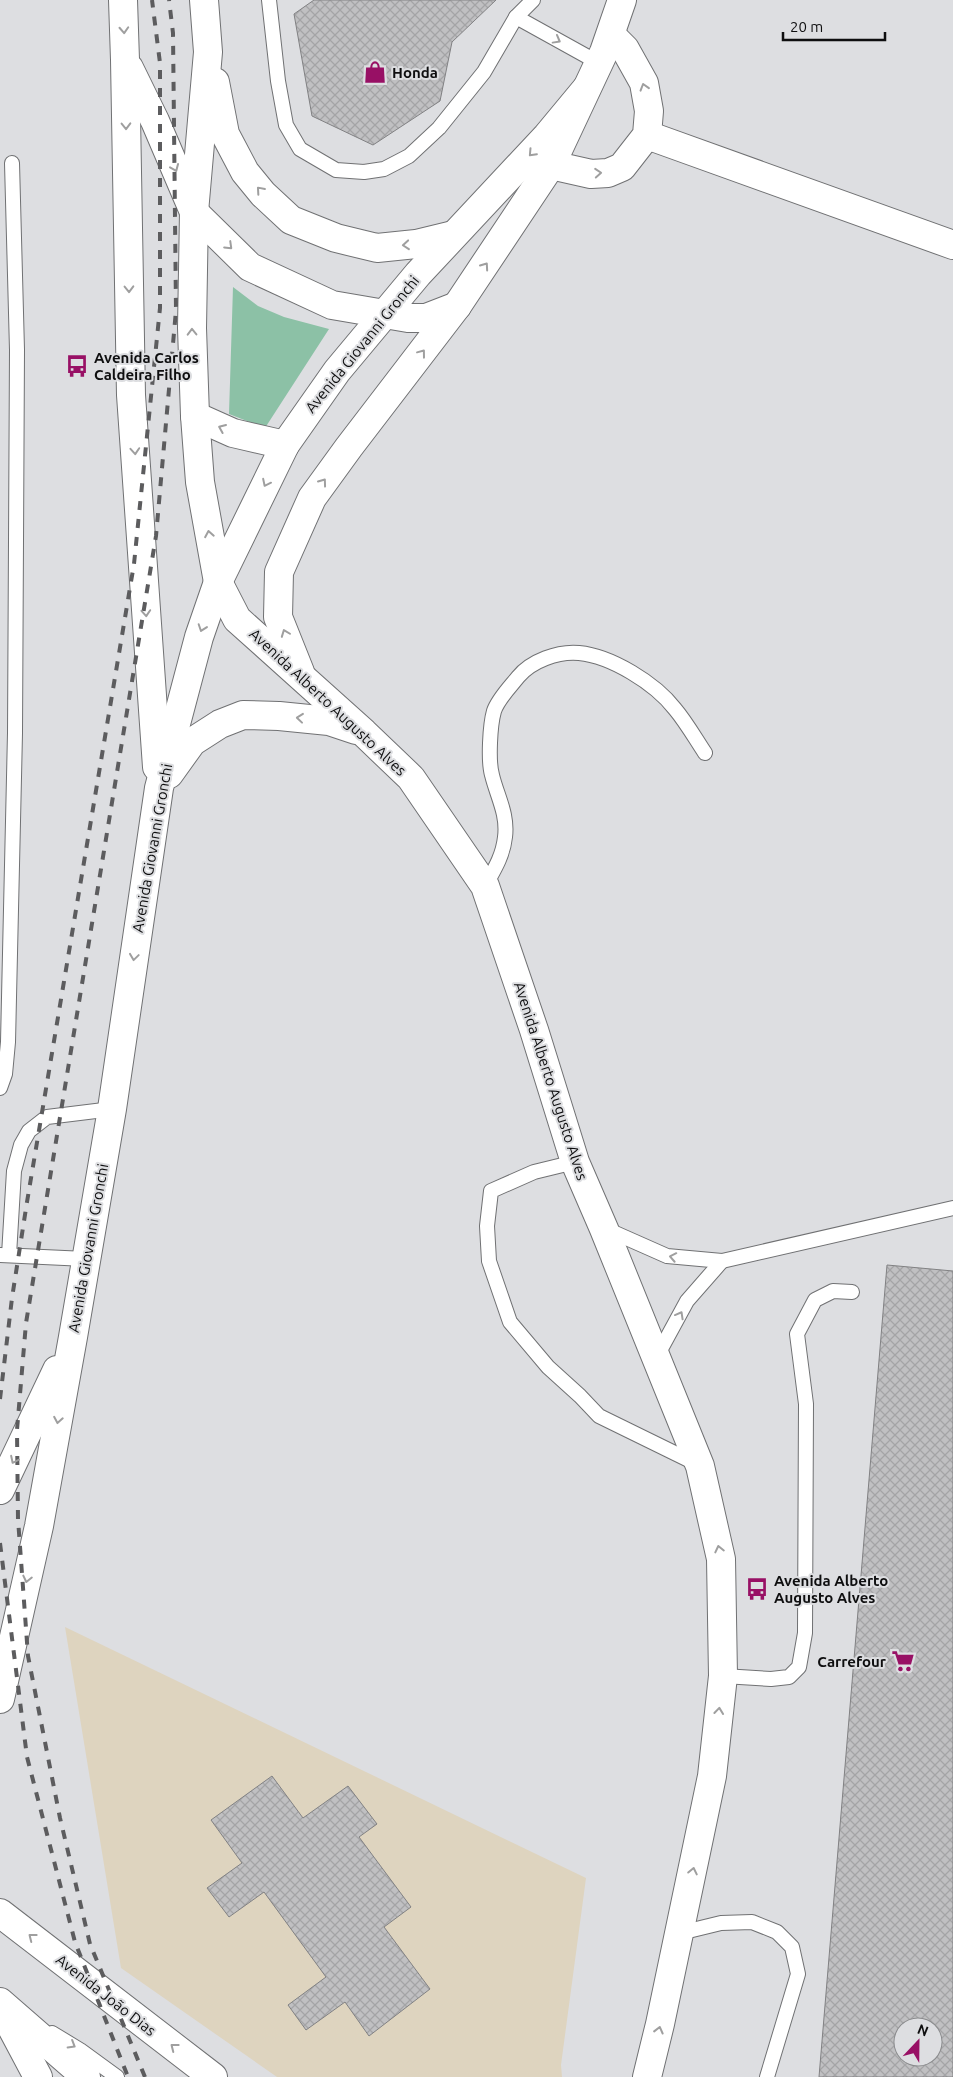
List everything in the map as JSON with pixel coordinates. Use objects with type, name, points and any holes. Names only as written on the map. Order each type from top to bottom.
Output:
[{"type":"main road","points":[[123,0],[131,395],[159,788]]},
{"type":"main road","points":[[204,0],[208,52],[225,134],[245,172],[263,194],[291,220],[336,238],[377,248],[416,244],[454,234]]},
{"type":"main road","name":"Avenida Giovanni Gronchi","points":[[302,678],[278,617],[280,572],[312,498],[457,306],[551,165],[599,63],[611,35],[622,0]]},
{"type":"main road","points":[[551,165],[591,174],[608,173],[622,167],[647,135],[649,112],[644,83],[625,49],[611,35]]},
{"type":"main road","points":[[208,52],[194,212],[192,328],[194,416],[200,482],[218,582]]},
{"type":"main road","points":[[125,60],[155,121],[194,212],[250,267],[332,305],[408,318],[426,318],[457,306]]},
{"type":"main road","name":"Avenida Giovanni Gronchi","points":[[0,1699],[39,1526],[73,1337],[112,1109],[159,788],[199,637],[218,582],[285,445],[337,371],[383,314],[454,234],[547,136],[586,89]]},
{"type":"main road","points":[[647,135],[953,245]]},
{"type":"main road","points":[[194,416],[233,433],[285,445]]},
{"type":"main road","name":"Avenida Alberto Augusto Alves","points":[[218,582],[237,619],[364,733],[411,778],[485,886],[534,1030],[575,1162],[700,1466],[721,1559],[723,1676],[712,1776],[680,1933],[647,2077]]},
{"type":"main road","points":[[159,788],[192,742],[220,724],[244,715],[329,721],[364,733]]},
{"type":"main road","points":[[0,1490],[73,1337]]},
{"type":"main road","name":"Avenida João Dias","points":[[0,1912],[213,2077]]},
{"type":"main road","points":[[0,2003],[38,2077]]},
{"type":"main road","points":[[0,2003],[86,2077]]},
{"type":"lane","points":[[269,0],[278,81],[286,125],[300,149],[336,170],[364,172],[384,169],[409,156],[439,128],[484,72],[516,18],[533,0]]},
{"type":"lane","points":[[516,18],[599,63]]},
{"type":"lane","points":[[0,1088],[5,1074],[8,1042],[15,733],[17,350],[12,163]]},
{"type":"lane","points":[[485,886],[501,857],[506,836],[504,808],[491,774],[489,754],[494,710],[504,694],[527,667],[566,652],[591,654],[618,665],[649,684],[674,708],[704,753]]},
{"type":"lane","points":[[86,1259],[4,1255],[14,1171],[20,1145],[29,1131],[47,1117],[112,1109]]},
{"type":"lane","points":[[575,1162],[534,1172],[491,1192],[487,1226],[489,1261],[510,1322],[548,1367],[599,1416],[700,1466]]},
{"type":"lane","points":[[604,1229],[667,1256],[722,1261],[953,1208]]},
{"type":"lane","points":[[656,1358],[687,1301],[722,1261]]},
{"type":"lane","points":[[723,1676],[771,1679],[789,1677],[799,1667],[805,1633],[806,1404],[798,1334],[815,1300],[833,1291],[852,1292]]},
{"type":"lane","points":[[680,1933],[721,1923],[752,1922],[777,1932],[792,1947],[798,1974],[767,2077]]},
{"type":"lane","points":[[0,2003],[80,2050],[117,2077]]},
{"type":"shaded area","points":[[65,1627],[586,1878],[561,2065],[562,2077],[277,2077],[121,1968]]},
{"type":"green space","points":[[233,287],[258,306],[284,317],[329,329],[265,428],[229,414]]},
{"type":"building","name":"Honda","points":[[314,0],[496,0],[452,42],[440,101],[373,145],[312,116],[294,14]]},
{"type":"building","name":"Carrefour","points":[[887,1265],[953,1271],[953,2077],[819,2077]]},
{"type":"building","points":[[272,1776],[303,1818],[348,1786],[377,1824],[359,1837],[411,1907],[384,1927],[430,1989],[369,2036],[345,2002],[306,2030],[288,2005],[326,1977],[264,1892],[229,1917],[207,1888],[242,1863],[211,1820]]},
{"type":"railway","points":[[0,1399],[12,1298],[27,1202],[134,564],[160,308],[160,63],[152,0]]},
{"type":"railway","points":[[145,2077],[90,1944],[60,1818],[28,1656],[18,1519],[17,1430],[26,1323],[156,536],[176,310],[173,33],[169,0]]},
{"type":"railway","points":[[0,1543],[27,1757],[75,1942],[128,2077]]},
{"type":"place","name":"Honda","points":[[375,72]]},
{"type":"place","name":"Avenida Carlos Caldeira Filho","points":[[77,366]]},
{"type":"place","name":"Avenida Alberto Augusto Alves","points":[[757,1589]]},
{"type":"place","name":"Carrefour","points":[[903,1661]]}]
